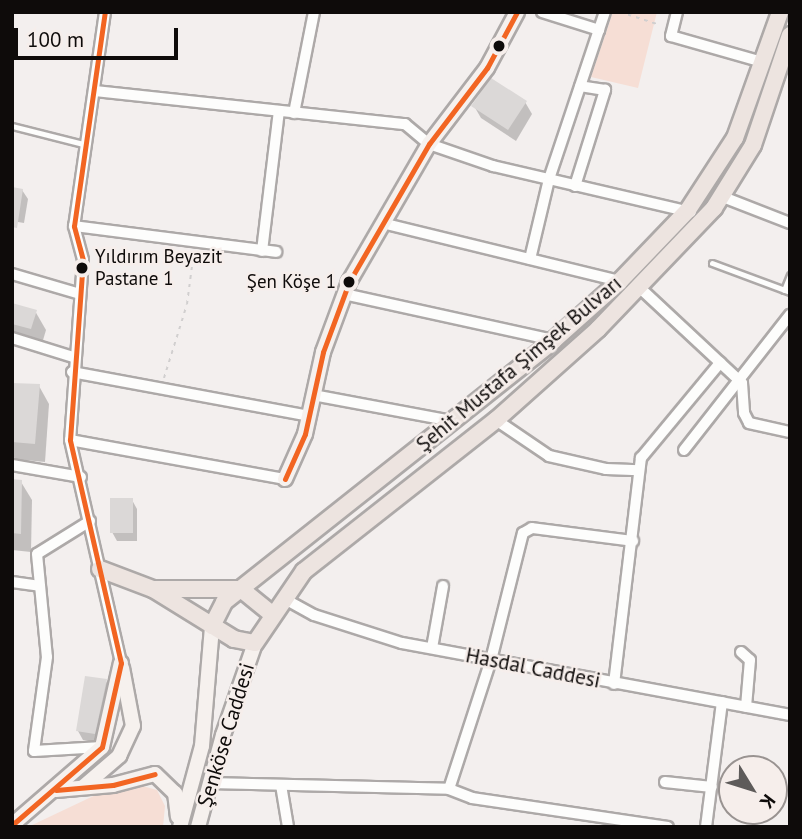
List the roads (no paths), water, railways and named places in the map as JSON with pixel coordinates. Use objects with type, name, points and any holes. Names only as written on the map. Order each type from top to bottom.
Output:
[{"type":"main road","points":[[285,479],[309,415],[344,294],[382,223],[429,145],[486,68],[517,12]]},
{"type":"main road","name":"Şehit Mustafa Şimşek Bulvarı","points":[[212,626],[224,602],[554,340],[620,281],[688,210],[735,138],[780,12]]},
{"type":"main road","name":"Şehit Mustafa Şimşek Bulvarı","points":[[255,643],[304,570],[496,420],[639,288],[703,220],[723,197],[753,145],[784,71],[790,35]]},
{"type":"main road","points":[[100,569],[153,589],[234,639],[255,643]]},
{"type":"main road","points":[[153,589],[241,589],[272,614]]},
{"type":"main road","name":"Şenköse Caddesi","points":[[178,827],[202,746],[212,626]]},
{"type":"main road","name":"Şenköse Caddesi","points":[[198,827],[255,643]]},
{"type":"main road","points":[[12,825],[56,790],[102,747],[121,663]]},
{"type":"main road","points":[[83,787],[120,756],[133,726],[121,663]]},
{"type":"main road","points":[[56,790],[155,774],[178,800],[178,827]]},
{"type":"street","points":[[105,12],[74,226],[83,260],[73,357],[70,440],[81,477],[121,663]]},
{"type":"street","points":[[294,113],[314,12]]},
{"type":"street","points":[[542,12],[599,30]]},
{"type":"street","points":[[530,259],[549,179],[605,12]]},
{"type":"street","points":[[677,12],[671,36],[761,62]]},
{"type":"street","points":[[575,186],[605,90],[580,86]]},
{"type":"street","points":[[95,90],[405,124],[429,145],[575,186],[688,210],[703,220]]},
{"type":"street","points":[[262,251],[279,111]]},
{"type":"street","points":[[723,197],[790,223]]},
{"type":"street","points":[[382,223],[620,281]]},
{"type":"street","points":[[74,226],[276,252]]},
{"type":"street","points":[[12,274],[80,293]]},
{"type":"street","points":[[639,288],[739,380],[749,423],[790,432]]},
{"type":"street","points":[[344,294],[554,340]]},
{"type":"street","points":[[684,450],[790,315]]},
{"type":"street","points":[[12,338],[73,357]]},
{"type":"street","points":[[614,684],[633,541],[639,470],[645,451],[720,363]]},
{"type":"street","points":[[72,372],[309,415]]},
{"type":"street","points":[[313,395],[453,421]]},
{"type":"street","points":[[496,420],[549,456],[606,469],[639,470]]},
{"type":"street","points":[[70,440],[285,479]]},
{"type":"street","points":[[12,464],[81,477]]},
{"type":"street","points":[[90,522],[37,554],[47,657],[33,751],[102,747]]},
{"type":"street","points":[[449,789],[491,660],[526,530],[633,541]]},
{"type":"street","points":[[12,582],[40,586]]},
{"type":"street","points":[[432,648],[443,586]]},
{"type":"street","name":"Hasdal Caddesi","points":[[283,598],[314,615],[432,648],[790,715]]},
{"type":"street","points":[[741,652],[750,660],[746,707]]},
{"type":"street","points":[[706,827],[722,702]]},
{"type":"street","points":[[665,782],[712,787]]},
{"type":"street","points":[[210,783],[449,789],[472,799],[604,822],[668,827]]},
{"type":"street","points":[[281,785],[288,827]]},
{"type":"lane","points":[[12,126],[87,145]]},
{"type":"lane","points":[[712,263],[787,291],[790,275]]},
{"type":"place","name":"Yıldırım Beyazit Pastane 1","points":[[82,268]]},
{"type":"place","name":"Şen Köşe 1","points":[[349,282]]}]
